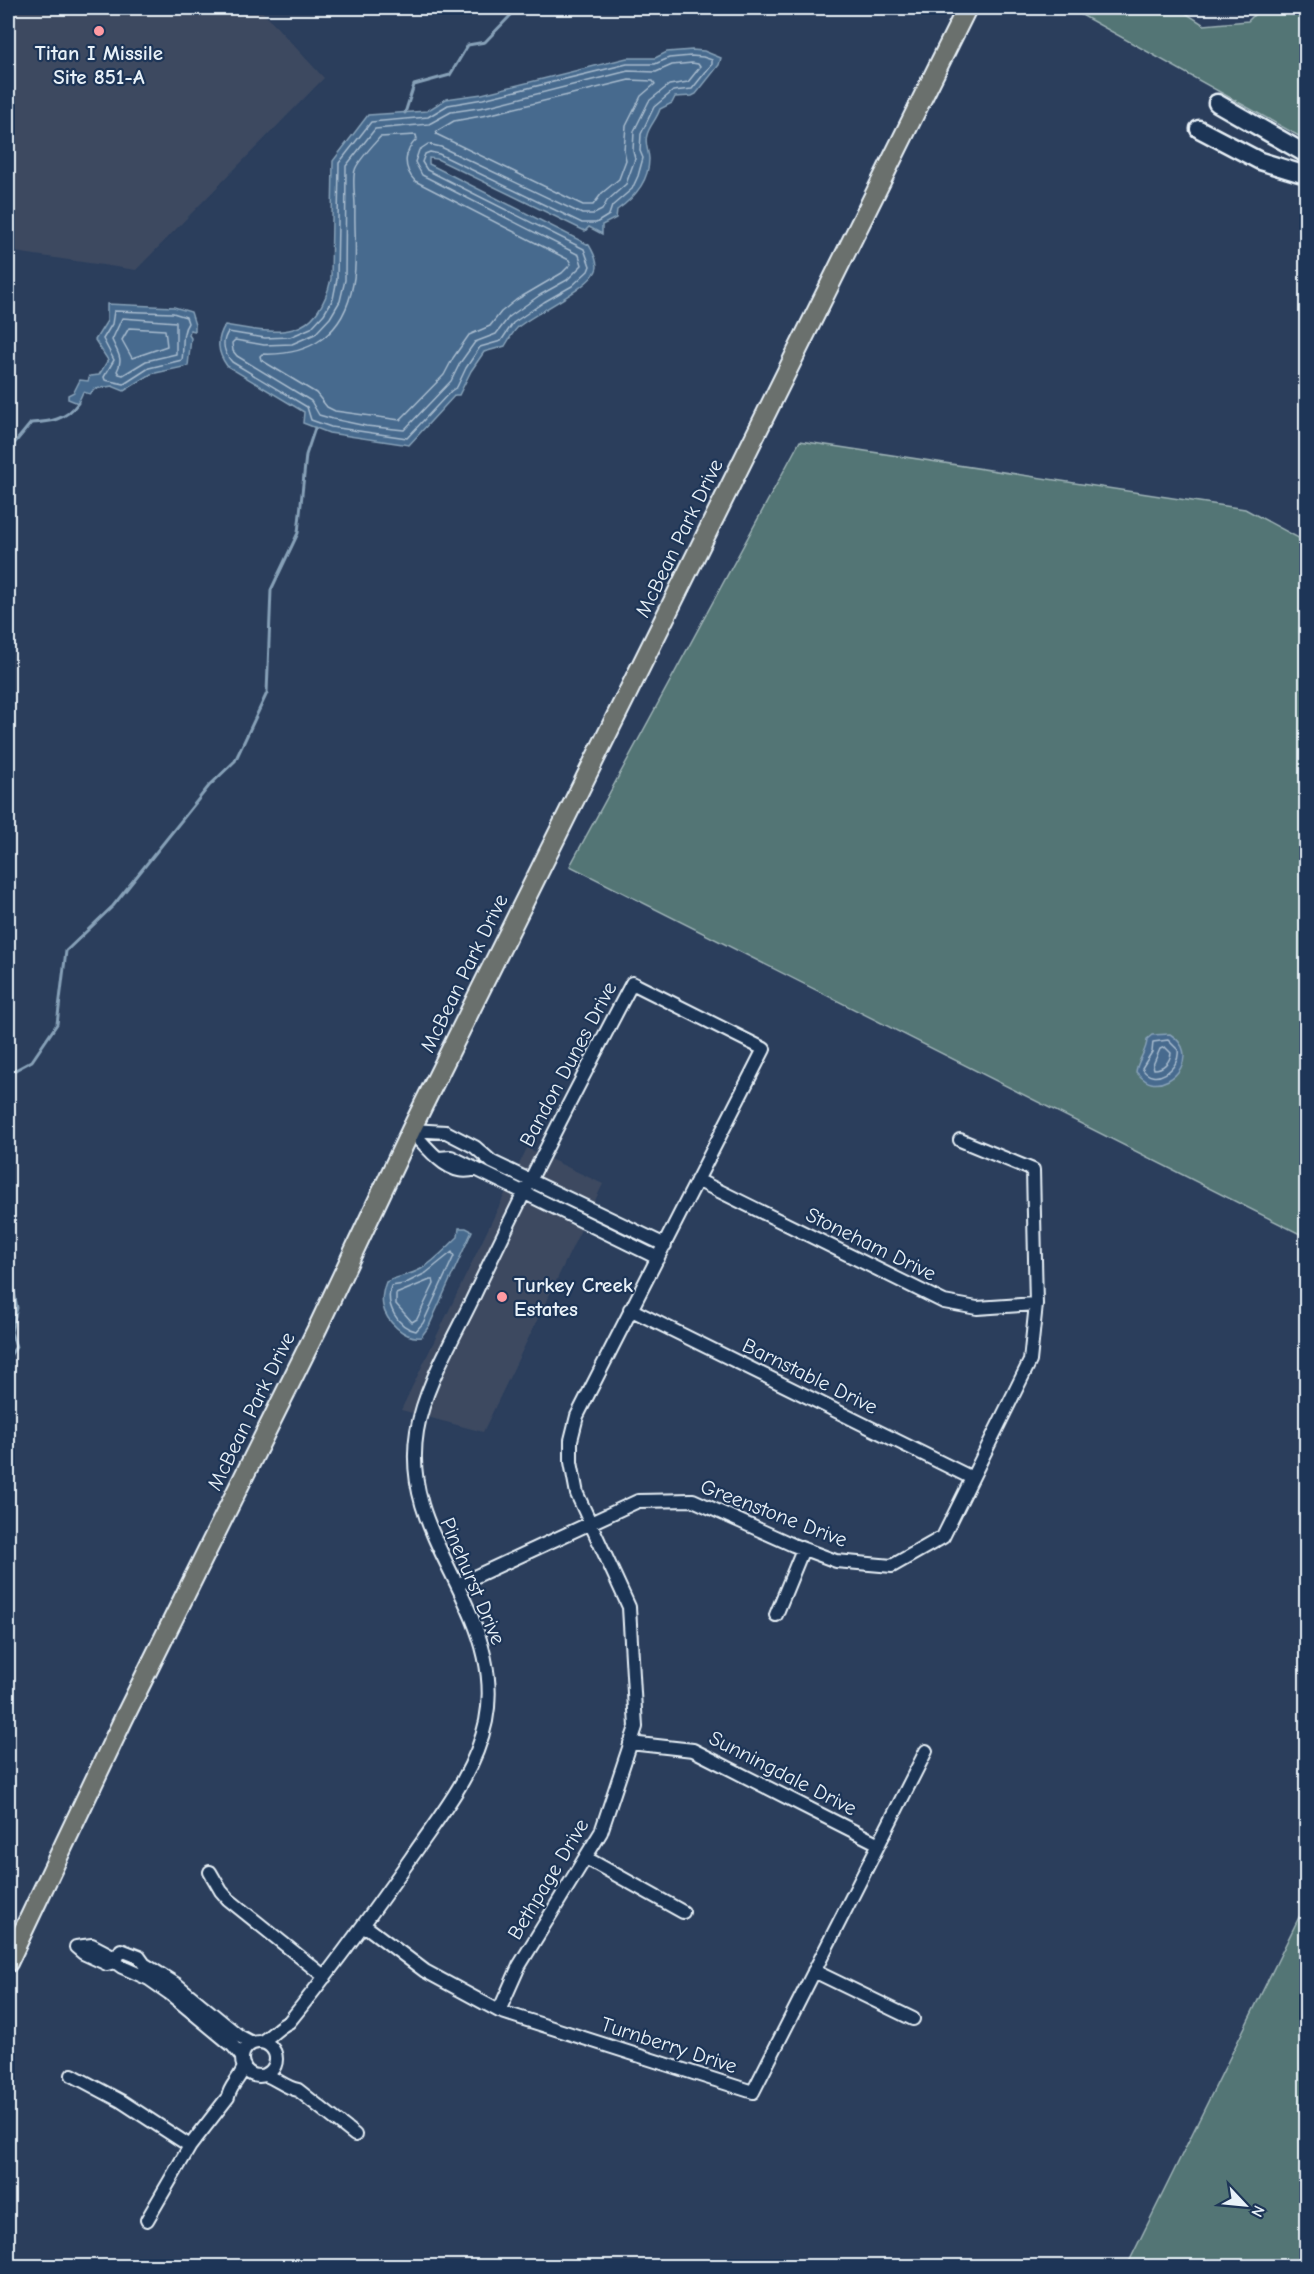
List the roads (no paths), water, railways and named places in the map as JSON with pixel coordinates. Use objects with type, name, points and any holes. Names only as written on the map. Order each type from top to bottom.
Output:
[{"type":"main road","name":"McBean Park Drive","points":[[8,1963],[124,1718],[318,1327],[411,1130],[967,8]]},
{"type":"main road","points":[[1217,103],[1306,154]]},
{"type":"main road","points":[[1199,129],[1260,161],[1306,175]]},
{"type":"street","name":"Bandon Dunes Drive","points":[[526,1186],[632,984],[764,1049],[658,1258]]},
{"type":"street","points":[[411,1130],[446,1132],[476,1147],[483,1155],[526,1186],[658,1258]]},
{"type":"street","points":[[411,1130],[434,1156],[459,1170],[476,1169],[526,1186],[665,1245]]},
{"type":"street","name":"Greenstone Drive","points":[[457,1585],[638,1501],[693,1500],[836,1562],[892,1566],[942,1537],[1030,1361],[1036,1304],[1033,1170],[960,1140]]},
{"type":"street","points":[[476,1169],[483,1161],[483,1155]]},
{"type":"street","name":"Stoneham Drive","points":[[698,1180],[944,1302],[977,1308],[1036,1304]]},
{"type":"street","name":"Pinehurst Drive","points":[[276,2056],[280,2039],[288,2029],[289,2022],[364,1925],[461,1785],[482,1738],[487,1717],[488,1698],[485,1657],[472,1616],[428,1526],[419,1497],[414,1467],[417,1429],[429,1390],[526,1186]]},
{"type":"street","name":"Bethpage Drive","points":[[499,2011],[519,1966],[602,1832],[636,1727],[629,1607],[577,1494],[571,1462],[571,1440],[577,1416],[658,1258]]},
{"type":"street","name":"Barnstable Drive","points":[[630,1309],[972,1478]]},
{"type":"street","points":[[776,1615],[803,1549]]},
{"type":"street","name":"Sunningdale Drive","points":[[630,1743],[693,1750],[879,1844]]},
{"type":"street","name":"Turnberry Drive","points":[[364,1925],[425,1971],[499,2011],[753,2092],[926,1751]]},
{"type":"street","points":[[586,1858],[683,1912]]},
{"type":"street","points":[[210,1872],[228,1899],[325,1977]]},
{"type":"street","points":[[76,1947],[83,1953],[107,1964],[115,1962],[160,1987],[233,2046],[249,2073],[280,2080],[290,2089],[298,2090]]},
{"type":"street","points":[[115,1962],[121,1950],[140,1957],[144,1964],[171,1981],[239,2036],[269,2045],[285,2074],[295,2082],[298,2090],[355,2135]]},
{"type":"street","points":[[814,1971],[913,2019]]},
{"type":"street","name":"Pinehurst Drive","points":[[257,2043],[274,2034],[282,2024],[289,2022]]},
{"type":"street","points":[[147,2220],[190,2146],[228,2097],[229,2089],[239,2077],[246,2049],[257,2043]]},
{"type":"street","points":[[228,2097],[236,2094],[247,2080],[273,2069],[276,2056]]},
{"type":"street","points":[[72,2075],[121,2102],[190,2146]]},
{"type":"water","points":[[704,51],[721,58],[719,65],[696,94],[675,97],[672,103],[660,109],[646,138],[649,159],[643,182],[635,194],[617,210],[616,218],[602,225],[602,234],[589,227],[585,231],[437,159],[429,158],[429,164],[589,245],[597,267],[594,274],[575,291],[518,327],[505,346],[484,352],[459,395],[455,395],[409,445],[329,433],[303,423],[304,412],[227,366],[221,356],[219,346],[225,325],[261,331],[292,329],[305,324],[316,314],[325,300],[331,279],[333,161],[368,115],[427,111],[446,99],[482,94],[627,58],[655,58],[667,52]]},
{"type":"water","points":[[107,304],[174,307],[191,312],[195,331],[190,330],[189,335],[191,338],[188,366],[151,374],[124,391],[112,386],[95,389],[90,394],[83,392],[78,403],[68,399],[68,395],[74,392],[80,380],[88,381],[90,376],[99,375],[108,360],[95,340],[107,321]]},
{"type":"water","points":[[1170,1034],[1179,1042],[1183,1051],[1184,1060],[1181,1068],[1168,1080],[1160,1083],[1143,1079],[1136,1072],[1147,1039],[1152,1035]]},
{"type":"water","points":[[459,1228],[472,1231],[429,1326],[421,1337],[402,1332],[392,1323],[382,1303],[386,1282],[426,1266],[458,1237]]},
{"type":"waterway","points":[[405,113],[414,85],[450,75],[468,45],[485,42],[511,15],[511,8]]},
{"type":"waterway","points":[[8,451],[31,423],[63,417],[78,403]]},
{"type":"waterway","points":[[8,1074],[32,1061],[57,1024],[66,951],[113,906],[209,786],[235,761],[267,693],[271,590],[298,533],[306,455],[315,428]]},
{"type":"waterway","points":[[8,1283],[13,1287],[17,1308],[11,1332],[16,1347],[8,1358]]},
{"type":"place","name":"Titan I Missile Site 851-A","points":[[99,31]]},
{"type":"place","name":"Turkey Creek Estates","points":[[502,1297]]}]
